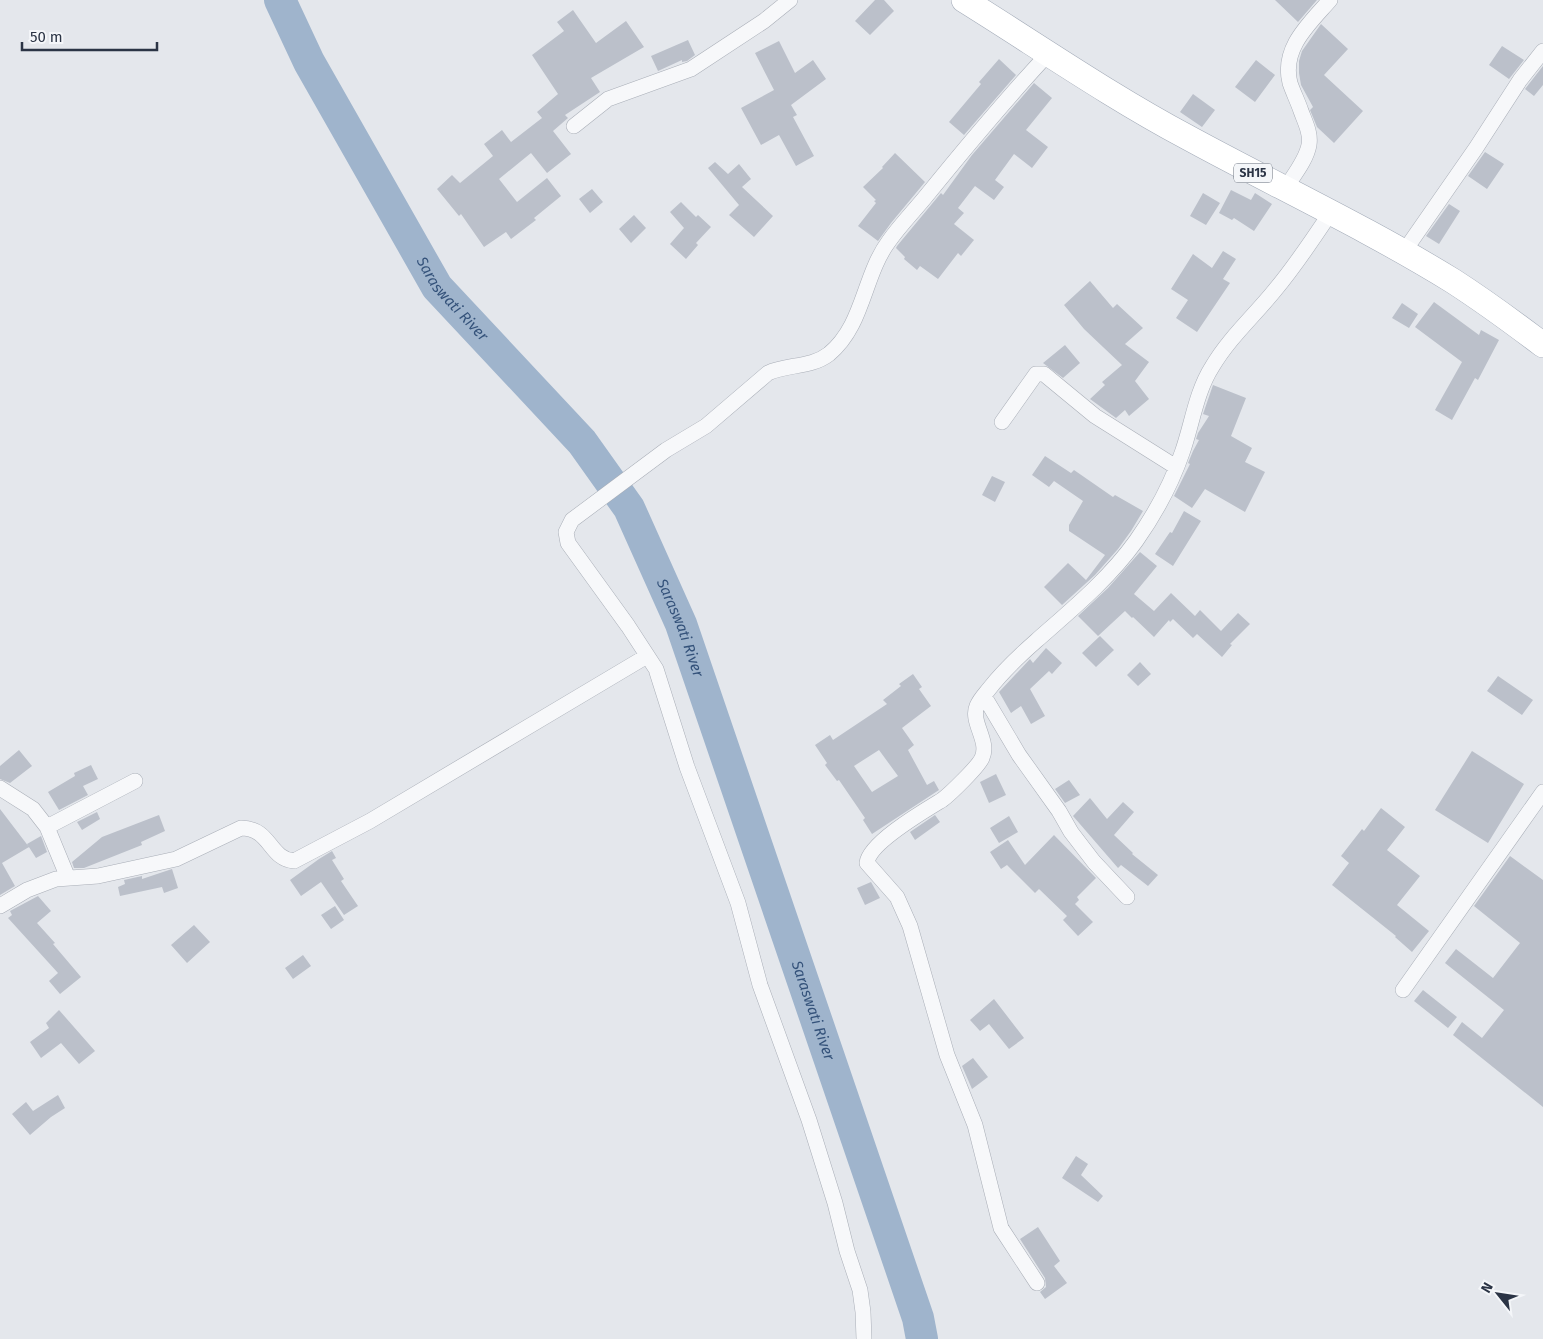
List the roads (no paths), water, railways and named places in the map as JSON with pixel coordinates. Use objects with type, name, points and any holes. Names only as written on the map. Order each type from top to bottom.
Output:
[{"type":"main road","name":"SH15","points":[[964,0],[1048,54],[1184,136],[1331,212],[1468,291],[1543,344]]},
{"type":"street","points":[[574,126],[608,99],[691,68],[764,21],[790,0]]},
{"type":"street","points":[[1285,189],[1302,162],[1309,145],[1309,133],[1290,82],[1288,62],[1294,45],[1304,29],[1330,0]]},
{"type":"street","points":[[1402,253],[1476,148],[1520,80],[1543,51]]},
{"type":"street","points":[[864,1339],[860,1290],[809,1120],[760,985],[738,903],[687,766],[656,669],[568,543],[566,532],[572,520],[666,450],[706,426],[768,373],[817,361],[829,353],[855,321],[871,275],[888,242],[1010,95],[1048,54]]},
{"type":"street","points":[[1036,1283],[1001,1228],[976,1125],[947,1055],[910,926],[897,897],[868,863],[868,858],[888,837],[944,798],[978,764],[983,756],[983,743],[976,716],[977,706],[1006,667],[1107,577],[1136,542],[1164,496],[1210,368],[1226,345],[1275,291],[1331,212]]},
{"type":"street","points":[[1002,422],[1036,374],[1044,374],[1095,416],[1176,467]]},
{"type":"street","points":[[0,906],[27,890],[56,879],[98,876],[176,859],[241,828],[250,828],[260,832],[279,855],[287,860],[294,861],[370,821],[647,656]]},
{"type":"street","points":[[984,696],[1019,755],[1059,811],[1071,832],[1094,862],[1127,897]]},
{"type":"street","points":[[47,827],[135,781]]},
{"type":"street","points":[[0,788],[33,808],[47,827],[68,878]]},
{"type":"street","points":[[1403,990],[1543,792]]},
{"type":"waterway","name":"Saraswati River","points":[[280,0],[309,62],[437,287],[582,442],[629,508],[681,624],[918,1318],[922,1339]]}]
